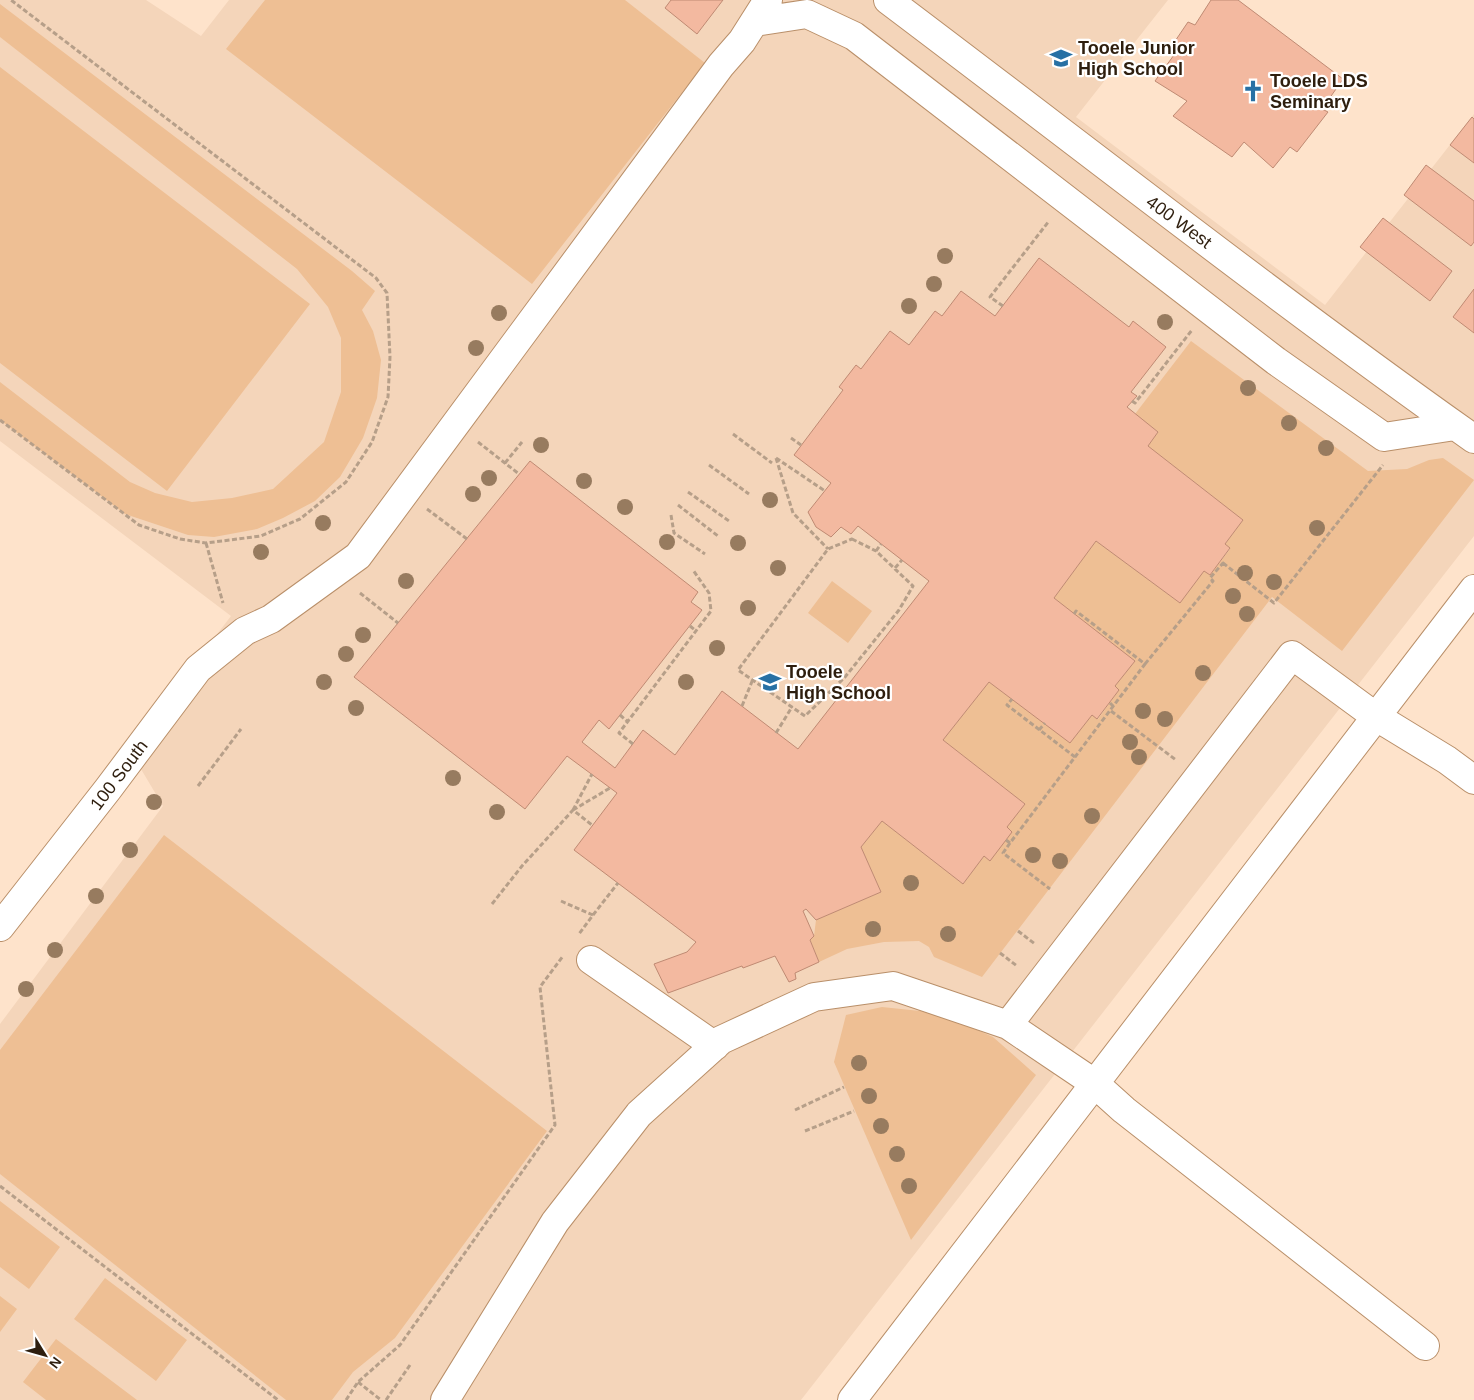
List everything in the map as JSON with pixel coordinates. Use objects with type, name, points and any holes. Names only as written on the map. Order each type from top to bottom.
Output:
[{"type":"street","name":"400 West","points":[[888,0],[1204,240],[1465,432]]},
{"type":"street","points":[[761,11],[807,14],[854,36],[1276,361],[1384,437],[1465,432]]},
{"type":"street","name":"100 South","points":[[0,927],[108,789],[198,669],[245,631],[271,619],[358,556],[715,73],[742,41],[761,11]]},
{"type":"street","points":[[852,1400],[1474,589]]},
{"type":"street","points":[[1008,1025],[1292,655],[1375,716],[1447,760],[1474,780]]},
{"type":"street","points":[[579,956],[715,1046]]},
{"type":"street","points":[[445,1400],[555,1222],[639,1114],[720,1040],[814,997],[893,986],[1008,1025],[1094,1083],[1131,1116],[1425,1346]]},
{"type":"path","points":[[0,420],[139,525],[180,539],[206,543],[261,536],[300,519],[346,482],[372,442],[388,397],[390,357],[387,293],[376,278],[11,0]]},
{"type":"path","points":[[1003,306],[990,297],[1050,220]]},
{"type":"path","points":[[1132,401],[1135,403],[1194,328]]},
{"type":"path","points":[[733,434],[772,463]]},
{"type":"path","points":[[791,438],[802,445]]},
{"type":"path","points":[[477,441],[519,474]]},
{"type":"path","points":[[505,463],[522,442]]},
{"type":"path","points":[[825,491],[776,458],[793,513],[828,549]]},
{"type":"path","points":[[1050,890],[1003,853],[1145,664],[1213,581],[1210,578],[1221,562],[1274,604],[1383,465]]},
{"type":"path","points":[[709,466],[749,494]]},
{"type":"path","points":[[688,492],[729,521]]},
{"type":"path","points":[[678,505],[718,536]]},
{"type":"path","points":[[426,509],[466,539]]},
{"type":"path","points":[[671,515],[674,533],[705,554]]},
{"type":"path","points":[[852,539],[876,551],[913,586],[899,610],[845,677],[805,716],[754,679],[738,670],[828,549],[852,539]]},
{"type":"path","points":[[206,543],[222,603]]},
{"type":"path","points":[[876,551],[881,544]]},
{"type":"path","points":[[896,568],[902,560]]},
{"type":"path","points":[[633,744],[619,733],[711,612],[709,593],[693,570]]},
{"type":"path","points":[[360,593],[398,623]]},
{"type":"path","points":[[1074,614],[1076,611],[1107,638],[1145,664]]},
{"type":"path","points":[[690,626],[696,631]]},
{"type":"path","points":[[742,706],[754,679]]},
{"type":"path","points":[[1012,699],[1007,706],[1075,757]]},
{"type":"path","points":[[1110,703],[1114,706]]},
{"type":"path","points":[[776,733],[792,707]]},
{"type":"path","points":[[1111,711],[1160,749]]},
{"type":"path","points":[[620,715],[628,722]]},
{"type":"path","points":[[1039,730],[1045,723]]},
{"type":"path","points":[[198,786],[242,729]]},
{"type":"path","points":[[492,904],[522,866],[573,810],[592,774]]},
{"type":"path","points":[[573,810],[610,788]]},
{"type":"path","points":[[573,810],[592,825]]},
{"type":"path","points":[[1006,840],[1010,843]]},
{"type":"path","points":[[577,936],[618,883]]},
{"type":"path","points":[[561,901],[593,915]]},
{"type":"path","points":[[346,1400],[358,1382],[400,1345],[555,1125],[540,987],[579,956]]},
{"type":"path","points":[[795,1110],[844,1087]]},
{"type":"path","points":[[805,1131],[854,1111]]},
{"type":"path","points":[[0,1186],[278,1400]]},
{"type":"path","points":[[386,1400],[410,1365]]},
{"type":"path","points":[[358,1382],[381,1400]]},
{"type":"shaded area","name":"Tooele High School","points":[[0,0],[146,0],[201,36],[229,0],[1168,0],[1076,117],[1325,305],[1474,114],[1474,536],[801,1400],[0,1400],[0,1024],[163,806],[129,749],[231,616],[0,441]]},
{"type":"shaded area","points":[[265,0],[625,0],[705,63],[532,284],[226,49]]},
{"type":"shaded area","points":[[0,4],[352,271],[375,291],[362,310],[373,331],[381,360],[377,398],[363,438],[340,477],[315,501],[257,529],[214,537],[188,535],[125,514],[0,420],[0,382],[130,482],[155,493],[192,502],[232,498],[273,489],[324,442],[341,392],[341,338],[328,307],[297,269],[0,37]]},
{"type":"shaded area","points":[[0,67],[310,304],[167,491],[0,363]]},
{"type":"shaded area","points":[[1191,341],[1368,471],[1407,469],[1429,460],[1443,458],[1474,480],[1342,651],[1272,597],[982,977],[934,957],[929,947],[919,941],[884,942],[847,949],[819,962],[810,940],[814,936],[816,920],[881,892],[861,847],[882,821],[963,884],[984,856],[989,860],[1012,832],[1007,827],[1025,804],[943,740],[989,682],[1070,743],[1092,715],[1098,719],[1119,690],[1115,686],[1135,661],[1054,598],[1096,541],[1180,603],[1204,571],[1210,575],[1230,549],[1225,544],[1243,520],[1148,446],[1158,432],[1135,414]]},
{"type":"shaded area","points":[[832,581],[872,611],[848,643],[808,613]]},
{"type":"shaded area","points":[[164,835],[547,1131],[395,1338],[353,1372],[332,1400],[286,1400],[0,1174],[0,1050]]},
{"type":"shaded area","points":[[882,1007],[939,1013],[993,1037],[1036,1075],[911,1240],[834,1062],[846,1015]]},
{"type":"shaded area","points":[[0,1201],[60,1247],[29,1289],[0,1267]]},
{"type":"shaded area","points":[[105,1278],[187,1340],[156,1381],[74,1319]]},
{"type":"shaded area","points":[[0,1296],[17,1309],[0,1332]]},
{"type":"shaded area","points":[[56,1339],[137,1400],[46,1400],[23,1382]]},
{"type":"building","points":[[671,0],[723,0],[697,34],[665,8]]},
{"type":"building","name":"Tooele LDS Seminary","points":[[1211,0],[1238,0],[1343,79],[1322,109],[1328,112],[1297,152],[1290,147],[1273,168],[1244,142],[1232,157],[1173,116],[1187,101],[1155,81],[1174,55],[1169,50],[1188,22],[1195,25]]},
{"type":"building","points":[[1472,117],[1474,119],[1474,163],[1450,145]]},
{"type":"building","points":[[1426,165],[1474,201],[1474,242],[1471,246],[1404,195]]},
{"type":"building","points":[[1383,218],[1452,271],[1430,301],[1360,247]]},
{"type":"building","points":[[1039,258],[1129,327],[1133,321],[1166,347],[1131,392],[1137,396],[1127,407],[1158,432],[1148,446],[1243,520],[1225,544],[1230,548],[1210,575],[1204,571],[1180,603],[1096,541],[1054,598],[1135,661],[1115,686],[1119,690],[1097,719],[1092,715],[1070,743],[989,682],[943,740],[1025,804],[1007,827],[1012,832],[990,861],[984,856],[963,884],[882,821],[861,847],[881,892],[816,920],[806,909],[803,911],[814,936],[810,940],[819,962],[795,973],[796,979],[789,982],[775,956],[668,993],[654,964],[687,952],[696,942],[574,850],[617,793],[567,756],[525,809],[354,677],[530,461],[698,592],[691,602],[702,610],[609,729],[599,720],[582,742],[615,768],[643,730],[675,755],[722,691],[798,749],[929,581],[858,526],[851,534],[841,527],[831,537],[816,527],[808,512],[831,483],[794,455],[843,390],[839,387],[856,365],[861,369],[890,331],[909,345],[935,311],[942,316],[961,291],[995,316]]},
{"type":"building","points":[[1474,289],[1474,333],[1453,317]]},
{"type":"place","name":"Tooele Junior High School","points":[[1061,58]]},
{"type":"place","name":"Tooele LDS Seminary","points":[[1253,91]]},
{"type":"place","name":"Tooele High School","points":[[770,682]]}]
